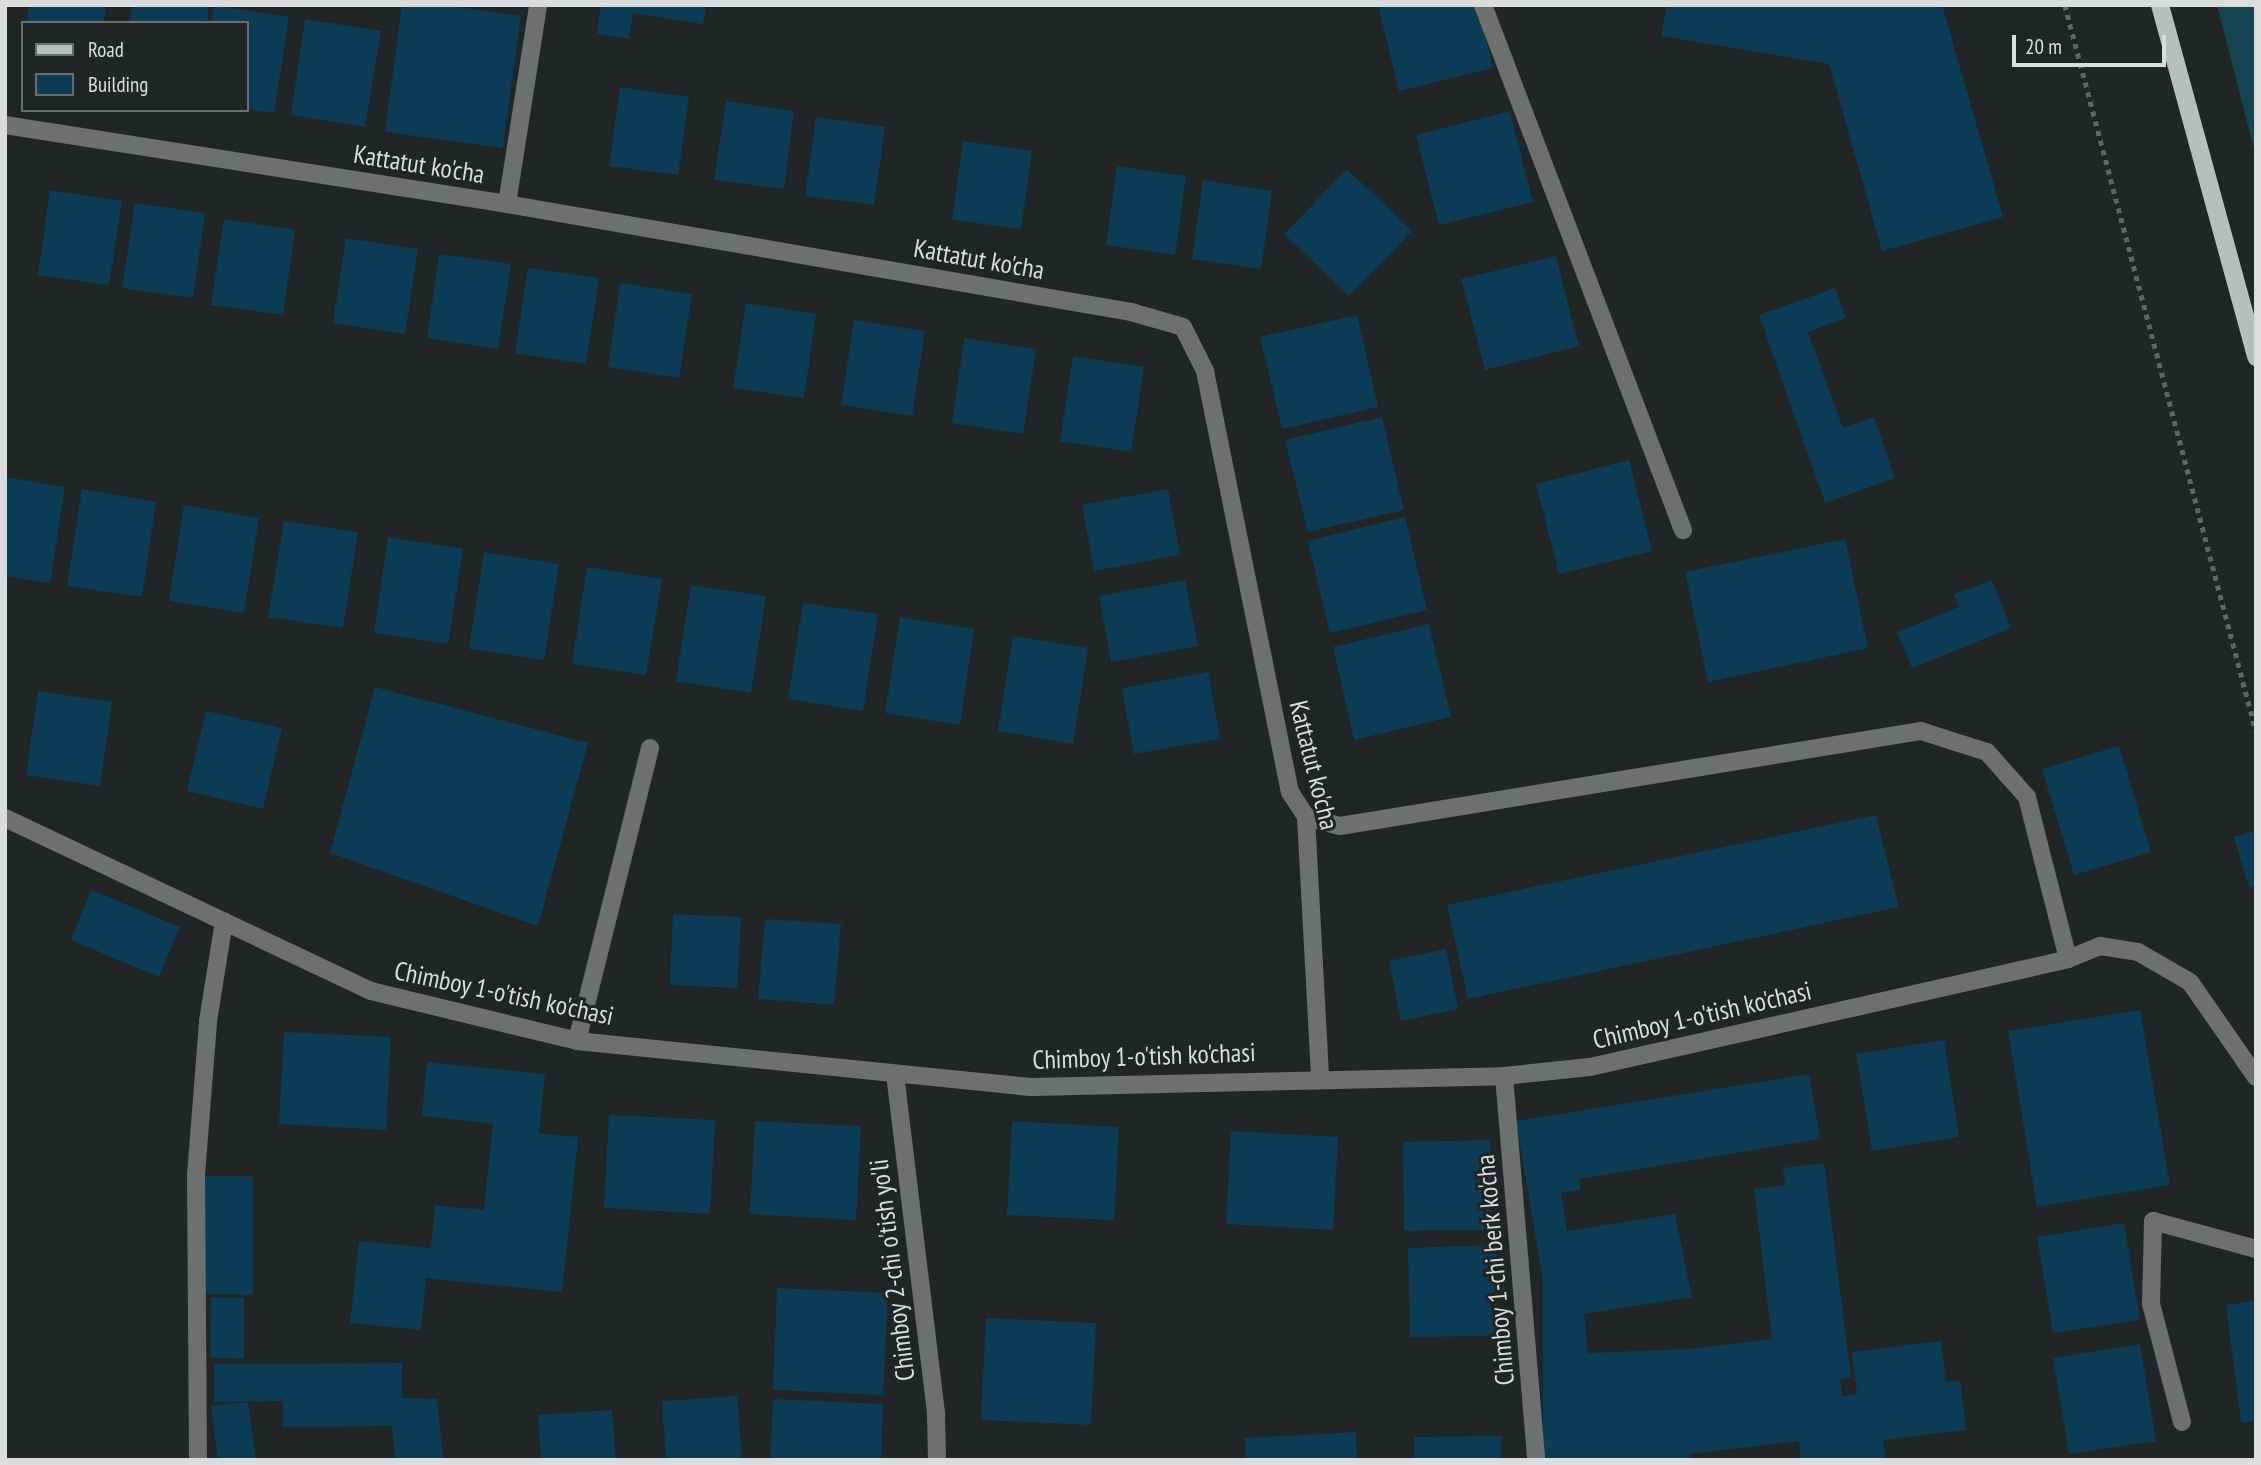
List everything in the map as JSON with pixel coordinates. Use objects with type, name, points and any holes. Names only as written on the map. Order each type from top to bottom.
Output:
[{"type":"main road","points":[[2160,5],[2256,357]]},
{"type":"street","points":[[507,204],[538,5]]},
{"type":"street","points":[[1483,5],[1683,530]]},
{"type":"street","name":"Kattatut ko'cha","points":[[5,125],[507,204],[1131,312],[1182,327],[1205,371],[1290,792],[1306,817],[1320,1077]]},
{"type":"street","points":[[1306,817],[1340,826],[1921,731],[1987,751],[2027,797],[2068,959]]},
{"type":"street","points":[[578,1041],[650,748]]},
{"type":"street","name":"Chimboy 1-o'tish ko'chasi","points":[[5,818],[371,991],[578,1041],[1033,1087],[1320,1077],[1504,1076],[1590,1068],[2068,959],[2100,946],[2138,952],[2159,961],[2190,982],[2256,1077]]},
{"type":"street","points":[[198,1460],[196,1175],[208,1021],[224,921]]},
{"type":"street","name":"Chimboy 2-chi o'tish yo'li","points":[[895,1074],[936,1415],[937,1460]]},
{"type":"street","name":"Chimboy 1-chi berk ko'cha","points":[[1504,1076],[1535,1460]]},
{"type":"street","points":[[2182,1422],[2151,1304],[2153,1221],[2256,1249]]},
{"type":"path","points":[[2065,5],[2256,731]]},
{"type":"shaded area","points":[[2217,5],[2256,5],[2256,157]]},
{"type":"building","points":[[29,5],[106,5],[103,21],[27,21]]},
{"type":"building","points":[[132,5],[209,5],[207,21],[130,21]]},
{"type":"building","points":[[214,5],[289,17],[274,113],[248,109],[248,21],[211,21]]},
{"type":"building","points":[[402,5],[445,5],[521,16],[503,148],[385,132]]},
{"type":"building","points":[[601,5],[706,5],[703,24],[633,13],[629,39],[597,34]]},
{"type":"building","points":[[1378,5],[1478,5],[1493,68],[1399,91]]},
{"type":"building","points":[[1667,5],[1942,5],[2003,217],[1882,251],[1829,64],[1661,36]]},
{"type":"building","points":[[305,19],[381,31],[365,127],[291,115]]},
{"type":"building","points":[[620,87],[689,97],[678,175],[609,166]]},
{"type":"building","points":[[726,101],[794,111],[784,189],[714,180]]},
{"type":"building","points":[[1510,111],[1533,202],[1439,225],[1416,135]]},
{"type":"building","points":[[816,117],[885,127],[874,205],[805,196]]},
{"type":"building","points":[[963,141],[1032,151],[1021,229],[952,220]]},
{"type":"building","points":[[1117,166],[1186,176],[1175,255],[1106,245]]},
{"type":"building","points":[[1347,169],[1412,231],[1349,296],[1284,234]]},
{"type":"building","points":[[1203,180],[1272,191],[1261,269],[1192,259]]},
{"type":"building","points":[[50,190],[122,201],[109,285],[38,275]]},
{"type":"building","points":[[135,203],[205,213],[193,298],[122,288]]},
{"type":"building","points":[[224,219],[295,230],[283,315],[211,305]]},
{"type":"building","points":[[346,238],[418,249],[405,334],[333,323]]},
{"type":"building","points":[[439,254],[511,264],[498,349],[427,338]]},
{"type":"building","points":[[1556,256],[1579,346],[1485,370],[1461,279]]},
{"type":"building","points":[[528,268],[599,278],[586,364],[515,353]]},
{"type":"building","points":[[620,283],[692,294],[679,378],[608,367]]},
{"type":"building","points":[[1835,288],[1846,318],[1808,332],[1843,428],[1874,417],[1895,478],[1825,503],[1759,315]]},
{"type":"building","points":[[746,303],[816,314],[804,398],[733,388]]},
{"type":"building","points":[[1357,315],[1378,407],[1282,429],[1260,337]]},
{"type":"building","points":[[854,320],[925,331],[912,416],[841,405]]},
{"type":"building","points":[[964,338],[1036,349],[1023,434],[952,423]]},
{"type":"building","points":[[1073,356],[1144,367],[1131,452],[1060,441]]},
{"type":"building","points":[[1382,417],[1404,510],[1308,532],[1285,440]]},
{"type":"building","points":[[1629,460],[1652,551],[1559,574],[1536,484]]},
{"type":"building","points":[[5,477],[65,487],[50,583],[5,576]]},
{"type":"building","points":[[82,489],[156,502],[142,597],[67,586]]},
{"type":"building","points":[[1168,489],[1180,555],[1094,571],[1082,505]]},
{"type":"building","points":[[184,505],[259,518],[244,613],[169,601]]},
{"type":"building","points":[[1405,517],[1427,610],[1330,633],[1308,541]]},
{"type":"building","points":[[284,521],[358,532],[343,628],[268,617]]},
{"type":"building","points":[[388,537],[463,549],[448,644],[374,633]]},
{"type":"building","points":[[1845,539],[1868,648],[1708,682],[1685,572]]},
{"type":"building","points":[[484,552],[559,564],[544,660],[469,649]]},
{"type":"building","points":[[587,567],[662,579],[646,675],[572,664]]},
{"type":"building","points":[[1185,580],[1198,646],[1111,662],[1099,596]]},
{"type":"building","points":[[1992,580],[2011,628],[1912,668],[1897,632],[1959,607],[1954,594]]},
{"type":"building","points":[[691,585],[766,596],[751,693],[676,681]]},
{"type":"building","points":[[803,603],[878,614],[863,711],[788,699]]},
{"type":"building","points":[[900,617],[974,629],[960,725],[885,713]]},
{"type":"building","points":[[1429,624],[1451,717],[1354,740],[1333,647]]},
{"type":"building","points":[[1013,636],[1088,648],[1073,744],[998,731]]},
{"type":"building","points":[[1208,672],[1220,739],[1134,754],[1122,688]]},
{"type":"building","points":[[375,687],[588,743],[538,926],[330,853]]},
{"type":"building","points":[[38,691],[112,702],[100,786],[26,775]]},
{"type":"building","points":[[206,711],[282,728],[263,809],[187,791]]},
{"type":"building","points":[[2119,746],[2151,852],[2074,875],[2042,769]]},
{"type":"building","points":[[1876,815],[1899,907],[1468,999],[1447,905]]},
{"type":"building","points":[[2256,830],[2256,886],[2249,888],[2234,837]]},
{"type":"building","points":[[91,890],[180,927],[159,977],[71,940]]},
{"type":"building","points":[[673,914],[741,917],[737,988],[670,985]]},
{"type":"building","points":[[765,919],[841,924],[834,1005],[758,999]]},
{"type":"building","points":[[1446,949],[1458,1009],[1401,1021],[1389,961]]},
{"type":"building","points":[[2140,1010],[2170,1185],[2037,1207],[2008,1031]]},
{"type":"building","points":[[284,1032],[391,1037],[386,1130],[279,1124]]},
{"type":"building","points":[[1944,1040],[1959,1137],[1872,1151],[1856,1054]]},
{"type":"building","points":[[427,1062],[545,1074],[539,1133],[578,1137],[562,1292],[426,1278],[421,1330],[350,1323],[359,1241],[431,1248],[435,1205],[484,1210],[493,1124],[422,1116]]},
{"type":"building","points":[[1809,1074],[1820,1139],[1579,1179],[1581,1190],[1561,1193],[1567,1231],[1675,1214],[1692,1297],[1584,1314],[1588,1353],[1688,1349],[1772,1339],[1754,1189],[1785,1185],[1783,1168],[1824,1163],[1851,1377],[1840,1379],[1842,1396],[1857,1394],[1852,1352],[1941,1341],[1946,1382],[1960,1381],[1966,1430],[1883,1440],[1886,1458],[1874,1460],[1801,1460],[1799,1441],[1690,1454],[1690,1460],[1543,1460],[1543,1281],[1516,1121]]},
{"type":"building","points":[[609,1115],[715,1120],[710,1214],[604,1208]]},
{"type":"building","points":[[755,1121],[861,1126],[856,1220],[750,1214]]},
{"type":"building","points":[[1012,1121],[1119,1127],[1114,1220],[1007,1215]]},
{"type":"building","points":[[1231,1131],[1338,1137],[1333,1230],[1226,1224]]},
{"type":"building","points":[[1490,1140],[1492,1230],[1404,1231],[1403,1142]]},
{"type":"building","points":[[201,1176],[253,1176],[253,1295],[202,1294]]},
{"type":"building","points":[[2124,1223],[2140,1320],[2053,1333],[2037,1237]]},
{"type":"building","points":[[1496,1245],[1497,1336],[1410,1337],[1408,1248]]},
{"type":"building","points":[[777,1288],[888,1293],[883,1395],[773,1390]]},
{"type":"building","points":[[211,1297],[244,1298],[244,1359],[210,1358]]},
{"type":"building","points":[[2256,1301],[2256,1421],[2241,1423],[2226,1305]]},
{"type":"building","points":[[986,1318],[1096,1323],[1091,1425],[981,1420]]},
{"type":"building","points":[[2140,1344],[2156,1441],[2069,1454],[2053,1358]]},
{"type":"building","points":[[402,1363],[402,1398],[437,1399],[443,1460],[395,1460],[392,1426],[283,1427],[283,1401],[214,1402],[214,1364]]},
{"type":"building","points":[[737,1396],[742,1460],[666,1460],[662,1401]]},
{"type":"building","points":[[773,1399],[883,1404],[881,1460],[770,1460]]},
{"type":"building","points":[[248,1402],[256,1460],[218,1460],[211,1406]]},
{"type":"building","points":[[612,1410],[616,1460],[541,1460],[538,1415]]},
{"type":"building","points":[[1356,1432],[1357,1460],[1246,1460],[1245,1438]]},
{"type":"building","points":[[1501,1436],[1501,1460],[1414,1460],[1414,1437]]}]
